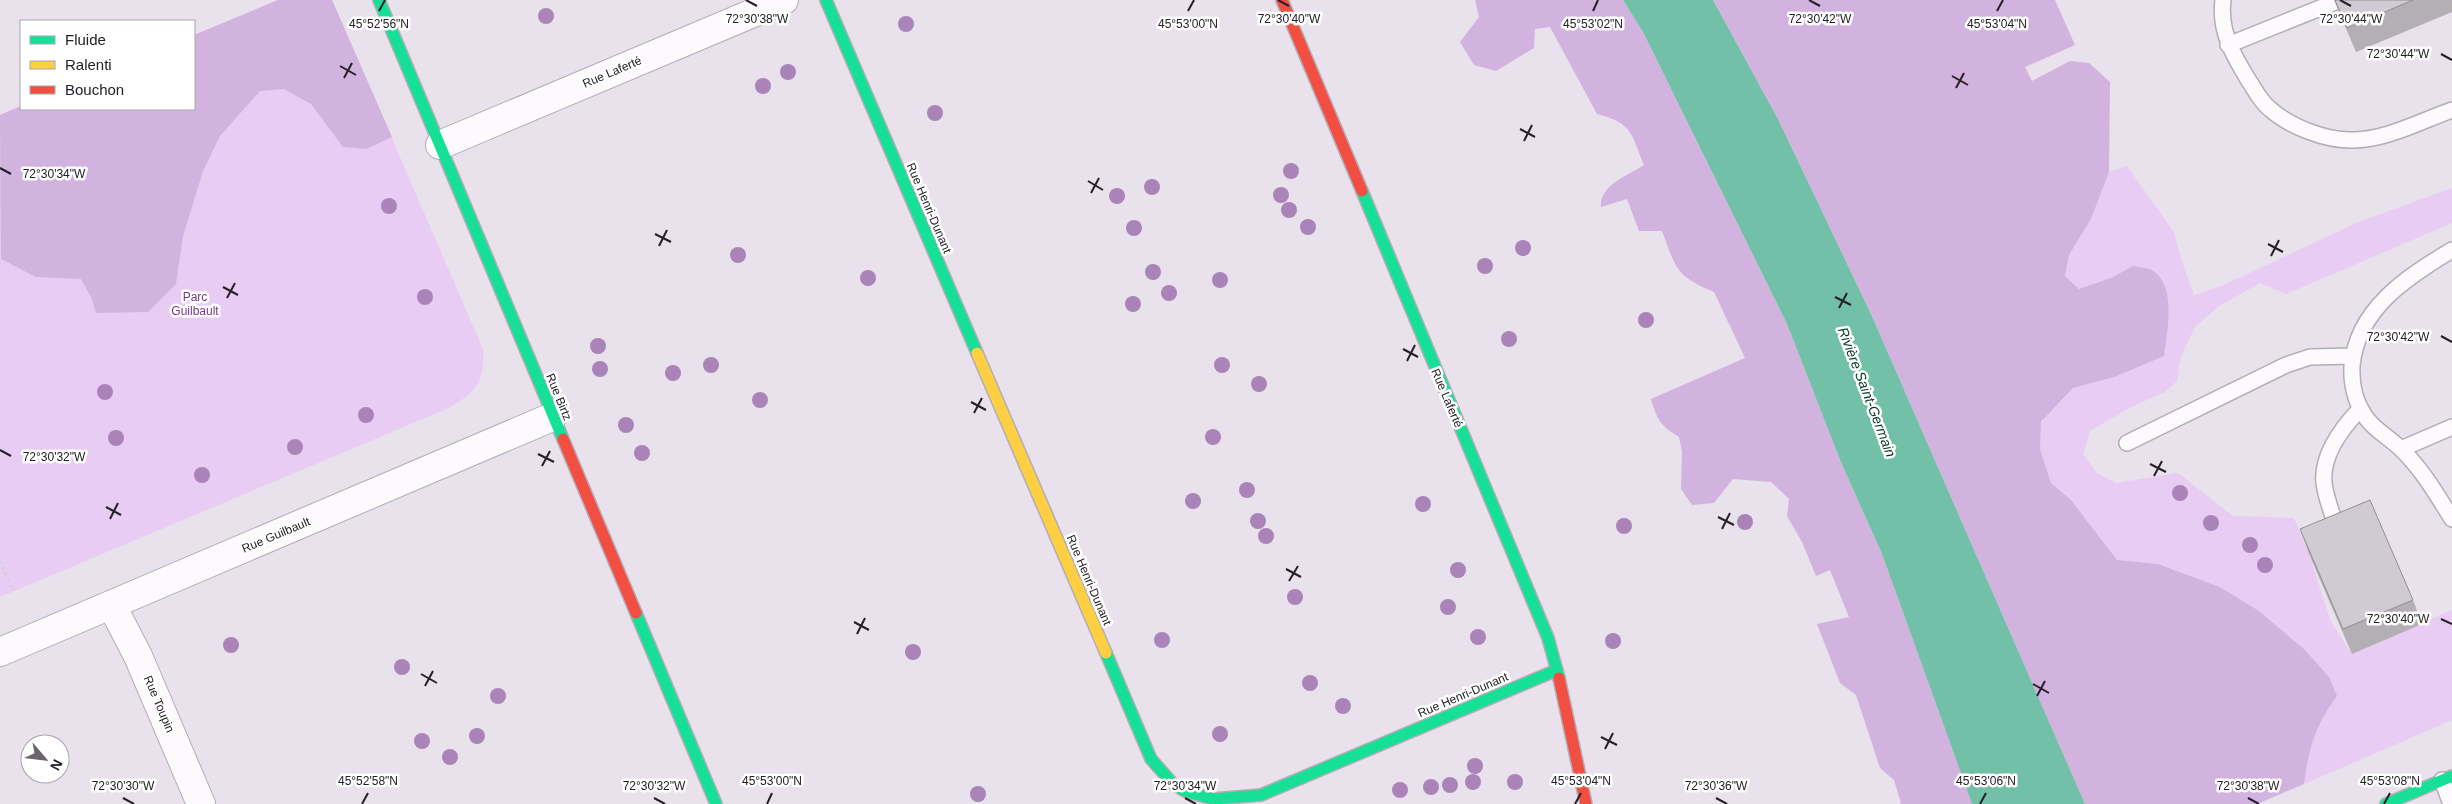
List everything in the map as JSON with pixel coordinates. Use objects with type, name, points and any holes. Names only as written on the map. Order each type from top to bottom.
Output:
[{"type":"street","name":"Rue Birtz","points":[[379,0],[552,417],[716,804]]},
{"type":"street","name":"Rue Laferté","points":[[440,145],[784,0]]},
{"type":"street","name":"Rue Henri-Dunant","points":[[826,0],[1151,759],[1165,779],[1184,791],[1216,801],[1237,800],[1261,795],[1558,670]]},
{"type":"street","name":"Rue Laferté","points":[[1282,0],[1548,638],[1558,670],[1586,804]]},
{"type":"street","name":"Rue Guilbault","points":[[0,652],[112,606],[552,417]]},
{"type":"street","name":"Rue Toupin","points":[[112,606],[138,656],[201,804]]},
{"type":"street","points":[[2386,804],[2447,778]]},
{"type":"lane","points":[[2224,0],[2222,14],[2228,45],[2268,108],[2284,119],[2332,138],[2351,140],[2383,135],[2452,110]]},
{"type":"lane","points":[[2228,45],[2335,2]]},
{"type":"lane","points":[[2451,517],[2444,504],[2401,449],[2379,432],[2360,409],[2351,382],[2353,356],[2362,328],[2372,312],[2418,270],[2452,250]]},
{"type":"lane","points":[[2127,443],[2286,365],[2310,357],[2353,356]]},
{"type":"lane","points":[[2341,541],[2324,487],[2324,470],[2329,452],[2339,435],[2360,409]]},
{"type":"lane","points":[[2401,449],[2452,427]]},
{"type":"lane","points":[[2447,778],[2451,804]]},
{"type":"path","points":[[0,561],[13,592]]},
{"type":"green space","name":"Parc Guilbault","points":[[278,0],[332,0],[483,349],[481,377],[478,384],[467,396],[451,407],[0,597],[0,115],[20,106],[20,110],[195,110],[195,35]]},
{"type":"green space","points":[[2127,166],[2174,232],[2194,295],[2224,285],[2356,223],[2452,188],[2452,223],[2286,294],[2260,283],[2219,306],[2195,327],[2181,356],[2177,381],[2165,392],[2129,408],[2090,431],[2083,454],[2097,473],[2116,483],[2178,473],[2233,516],[2294,518],[2309,554],[2331,622],[2352,654],[2452,610],[2452,720],[2304,784],[2314,738],[2329,707],[2337,696],[2305,650],[2259,611],[2220,587],[2158,564],[2117,560],[2071,500],[2051,483],[2040,449],[2041,423],[2073,388],[2114,377],[2133,266],[2113,277],[2079,289],[2065,276],[2069,255],[2091,219],[2109,172]]},
{"type":"shaded area","points":[[278,0],[332,0],[392,137],[366,149],[343,147],[311,104],[284,89],[260,91],[220,136],[203,171],[183,236],[176,284],[148,312],[96,313],[92,299],[81,279],[36,277],[1,259],[0,115],[20,106],[20,110],[195,110],[195,35]]},
{"type":"shaded area","points":[[1475,0],[1623,0],[1643,32],[1787,324],[1840,460],[1882,554],[1972,804],[1899,804],[1901,803],[1894,780],[1880,768],[1856,695],[1840,683],[1817,624],[1849,617],[1830,570],[1816,576],[1802,542],[1787,516],[1789,499],[1771,482],[1733,479],[1714,503],[1692,505],[1681,489],[1682,452],[1679,437],[1660,422],[1651,399],[1745,358],[1714,292],[1691,281],[1684,275],[1674,262],[1662,231],[1639,231],[1627,199],[1601,207],[1602,199],[1610,187],[1644,165],[1629,131],[1618,121],[1597,114],[1550,27],[1535,29],[1534,48],[1496,71],[1474,65],[1460,42],[1479,17]]},
{"type":"shaded area","points":[[1713,0],[2055,0],[2075,45],[2025,67],[2032,81],[2070,61],[2089,63],[2110,82],[2109,172],[2091,219],[2069,255],[2065,276],[2079,289],[2113,277],[2133,266],[2149,269],[2160,278],[2165,287],[2169,310],[2164,356],[2114,377],[2073,388],[2041,422],[2040,449],[2051,483],[2071,500],[2117,560],[2158,564],[2220,587],[2259,611],[2305,650],[2329,677],[2337,696],[2329,707],[2314,738],[2304,784],[2257,804],[2085,804],[1871,314],[1778,119]]},
{"type":"water","name":"Rivière Saint-Germain","points":[[1623,0],[1713,0],[1778,119],[1871,314],[2085,804],[1972,804],[1882,554],[1840,460],[1787,324],[1643,32]]},
{"type":"building","points":[[2335,0],[2413,0],[2347,28]]},
{"type":"building","points":[[2370,500],[2413,600],[2343,629],[2300,529]]},
{"type":"traffic: fast","points":[[379,0],[563,439]]},
{"type":"traffic: fast","points":[[826,0],[977,353]]},
{"type":"traffic: fast","points":[[1362,191],[1548,638],[1559,678]]},
{"type":"traffic: fast","points":[[636,613],[716,804]]},
{"type":"traffic: fast","points":[[1106,653],[1151,759],[1173,784],[1185,791],[1213,799],[1261,795],[1557,670]]},
{"type":"traffic: fast","points":[[2386,804],[2452,776]]},
{"type":"traffic: slow","points":[[977,353],[1106,653]]},
{"type":"traffic: jam","points":[[1282,0],[1362,191]]},
{"type":"traffic: jam","points":[[563,439],[636,613]]},
{"type":"traffic: jam","points":[[1559,678],[1586,804]]}]
